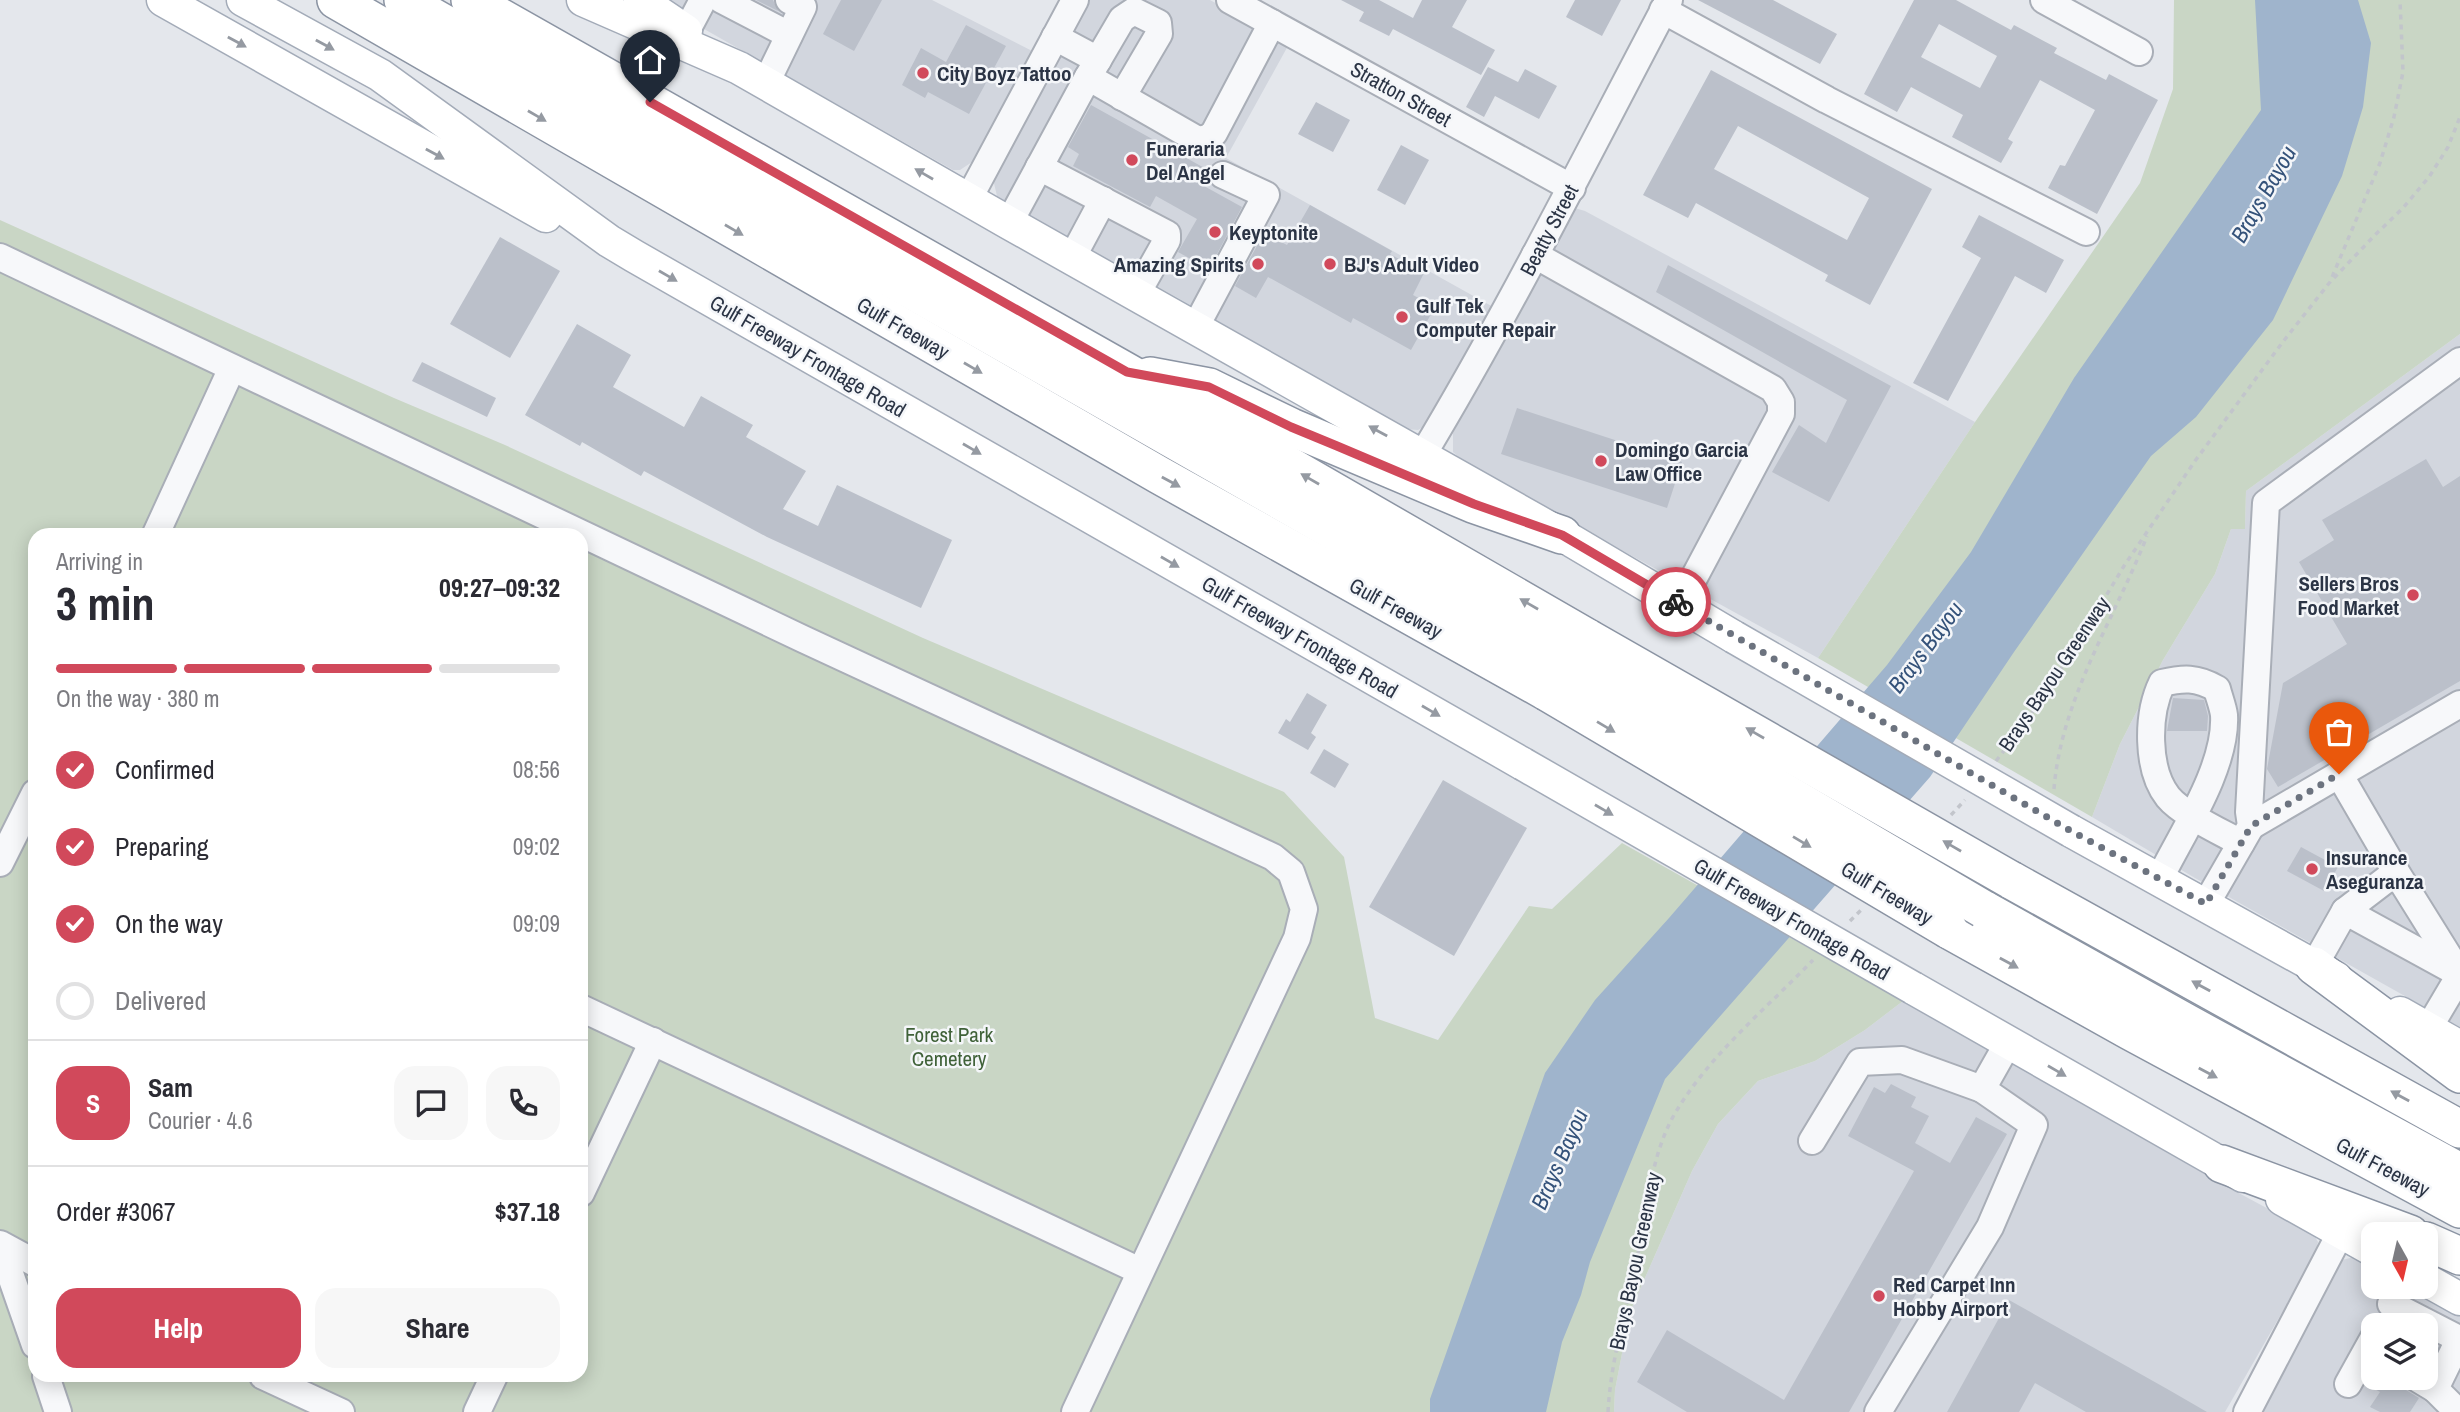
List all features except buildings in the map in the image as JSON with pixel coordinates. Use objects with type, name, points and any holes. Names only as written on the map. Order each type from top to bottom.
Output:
[{"type":"highway","name":"Gulf Freeway","points":[[336,0],[494,52],[1127,372],[1568,665],[1949,930],[2460,1209]]},
{"type":"highway","name":"Gulf Freeway","points":[[403,0],[1568,665],[1983,909],[2460,1172]]},
{"type":"highway","name":"Gulf Freeway","points":[[470,0],[494,52]]},
{"type":"highway","points":[[1127,372],[1209,387],[1328,442],[1474,504],[1562,535]]},
{"type":"highway","name":"Gulf Freeway","points":[[1568,665],[2011,880],[2460,1129]]},
{"type":"highway","points":[[2314,966],[2460,1074]]},
{"type":"highway","points":[[2222,1164],[2378,1222]]},
{"type":"highway","points":[[2438,1246],[2460,1256]]},
{"type":"main road","points":[[163,0],[542,215],[609,241]]},
{"type":"main road","name":"Gulf Freeway Frontage Road","points":[[243,0],[380,75],[609,241],[2361,1243]]},
{"type":"main road","points":[[583,0],[739,68]]},
{"type":"main road","points":[[640,0],[739,68],[968,200],[1562,535],[2071,831],[2160,878],[2460,1047]]},
{"type":"main road","points":[[2438,1286],[2460,1299]]},
{"type":"street","points":[[686,32],[704,0]]},
{"type":"street","points":[[722,0],[789,35]]},
{"type":"street","points":[[766,83],[803,7],[789,0]]},
{"type":"street","points":[[968,200],[1074,0]]},
{"type":"street","name":"Stratton Street","points":[[1230,0],[1572,188]]},
{"type":"street","points":[[2044,0],[2139,52]]},
{"type":"street","points":[[1666,5],[1827,100],[2086,232]]},
{"type":"street","name":"Beatty Street","points":[[1422,456],[1471,374],[1572,188],[1666,5]]},
{"type":"street","points":[[1009,223],[1093,68],[1127,14],[1134,11],[1158,23],[1159,34],[1122,97]]},
{"type":"street","points":[[1055,37],[1093,68],[1122,97],[1198,140],[1208,138],[1214,133],[1272,23]]},
{"type":"street","points":[[1039,167],[1167,234],[1167,240],[1136,295]]},
{"type":"street","points":[[1195,328],[1266,195],[1223,175]]},
{"type":"street","points":[[1072,258],[1103,200]]},
{"type":"street","points":[[1535,256],[1773,389],[1781,402],[1781,414],[1679,604]]},
{"type":"street","points":[[0,257],[570,528]]},
{"type":"street","points":[[2206,904],[2246,834],[2266,503],[2460,361]]},
{"type":"street","points":[[159,528],[232,368]]},
{"type":"street","points":[[588,537],[1273,857],[1291,872],[1304,909],[1297,938],[1075,1412]]},
{"type":"street","points":[[2160,878],[2193,816],[2220,751],[2224,714],[2217,689],[2204,681],[2184,678],[2162,683],[2155,697],[2150,731],[2154,768],[2168,797],[2193,816],[2246,834]]},
{"type":"street","points":[[2246,834],[2339,774],[2460,704]]},
{"type":"street","points":[[2339,774],[2460,974]]},
{"type":"street","points":[[0,863],[28,807]]},
{"type":"street","points":[[2314,966],[2345,911],[2396,872]]},
{"type":"street","points":[[2345,911],[2460,974]]},
{"type":"street","points":[[2428,1029],[2460,974]]},
{"type":"street","points":[[588,1011],[1140,1271]]},
{"type":"street","points":[[588,1178],[653,1041]]},
{"type":"street","points":[[1982,1089],[2008,1043]]},
{"type":"street","points":[[1812,1141],[1860,1062],[1902,1060],[1982,1089],[2034,1125],[1990,1227],[1878,1412]]},
{"type":"street","points":[[2247,1412],[2340,1232]]},
{"type":"street","points":[[0,1245],[28,1259]]},
{"type":"street","points":[[0,1245],[28,1325]]},
{"type":"street","points":[[2391,1305],[2460,1339],[2438,1366]]},
{"type":"street","points":[[2348,1384],[2361,1363]]},
{"type":"street","points":[[48,1382],[58,1412]]},
{"type":"street","points":[[276,1382],[341,1412]]},
{"type":"street","points":[[477,1412],[491,1382]]},
{"type":"street","points":[[2438,1382],[2458,1412]]},
{"type":"path","name":"Brays Bayou Greenway","points":[[2330,282],[2380,163],[2393,117],[2403,72],[2400,0]]},
{"type":"path","name":"Brays Bayou Greenway","points":[[1989,769],[2023,726],[2195,461],[2330,282],[2403,208],[2429,177],[2448,147],[2460,117]]},
{"type":"path","name":"Brays Bayou Greenway","points":[[2054,789],[2055,769],[2081,687],[2150,528]]},
{"type":"path","points":[[1945,822],[1972,791]]},
{"type":"path","points":[[1843,929],[1871,900]]},
{"type":"path","name":"Brays Bayou Greenway","points":[[1608,1412],[1610,1382],[1639,1248],[1652,1171],[1674,1116],[1708,1067],[1815,958]]},
{"type":"shaded area","points":[[653,0],[932,0],[1038,54],[975,160],[960,170],[953,170]]},
{"type":"shaded area","points":[[1082,0],[1210,0],[1289,44],[1226,158],[1495,308],[1425,426],[1418,430],[1405,429],[1178,298],[1008,205],[997,196],[993,179]]},
{"type":"shaded area","points":[[1571,207],[1585,211],[1975,422],[1818,658],[1554,513],[1462,460],[1453,452],[1453,433]]},
{"type":"shaded area","points":[[2460,334],[2460,1027],[2092,817],[2120,744],[2163,660],[2215,574],[2231,529],[2245,528],[2246,491]]},
{"type":"shaded area","points":[[1903,1001],[2222,1184],[2313,1233],[2318,1242],[2315,1255],[2225,1412],[1614,1412],[1615,1390],[1630,1312],[1692,1171],[1718,1124],[1758,1081],[1815,1061],[1865,1030]]},
{"type":"shaded area","points":[[2354,1257],[2361,1261],[2361,1299],[2430,1299],[2460,1316],[2460,1412],[2257,1412],[2338,1261]]},
{"type":"green space","points":[[2174,0],[2460,0],[2460,334],[2246,491],[2245,529],[2231,529],[2215,574],[2163,660],[2120,744],[2092,817],[1818,658],[1975,422],[2140,183],[2173,89]]},
{"type":"green space","name":"Forest Park Cemetery","points":[[0,220],[394,398],[505,445],[923,638],[1284,792],[1344,857],[1375,1018],[1438,1040],[1529,906],[1552,909],[1622,843],[1903,1001],[1865,1030],[1815,1061],[1758,1081],[1718,1124],[1692,1171],[1630,1312],[1615,1390],[1614,1412],[0,1412]]},
{"type":"water","name":"Brays Bayou","points":[[2255,0],[2358,0],[2371,43],[2363,107],[2342,176],[2273,320],[2196,417],[2151,456],[1930,777],[1665,1079],[1590,1262],[1581,1295],[1562,1342],[1546,1412],[1430,1412],[1430,1399],[1545,1073],[1595,1000],[1887,665],[1971,552],[2074,378],[2261,110]]},
{"type":"way so far","points":[[1676,602],[2071,831],[2206,904],[2251,826],[2339,774]]},
{"type":"place","name":"City Boyz Tattoo","points":[[923,73]]},
{"type":"place","name":"Funeraria Del Angel","points":[[1132,160]]},
{"type":"place","name":"Keyptonite","points":[[1215,232]]},
{"type":"place","name":"Amazing Spirits","points":[[1258,264]]},
{"type":"place","name":"BJ's Adult Video","points":[[1330,264]]},
{"type":"place","name":"Gulf Tek Computer Repair","points":[[1402,317]]},
{"type":"place","name":"Domingo Garcia Law Office","points":[[1601,461]]},
{"type":"place","name":"Sellers Bros Food Market","points":[[2413,595]]},
{"type":"place","name":"Insurance Aseguranza","points":[[2312,869]]},
{"type":"place","name":"Red Carpet Inn Hobby Airport","points":[[1879,1296]]},
{"type":"route","points":[[650,102],[1127,372],[1209,387],[1291,427],[1474,504],[1562,535],[1676,602]]}]
